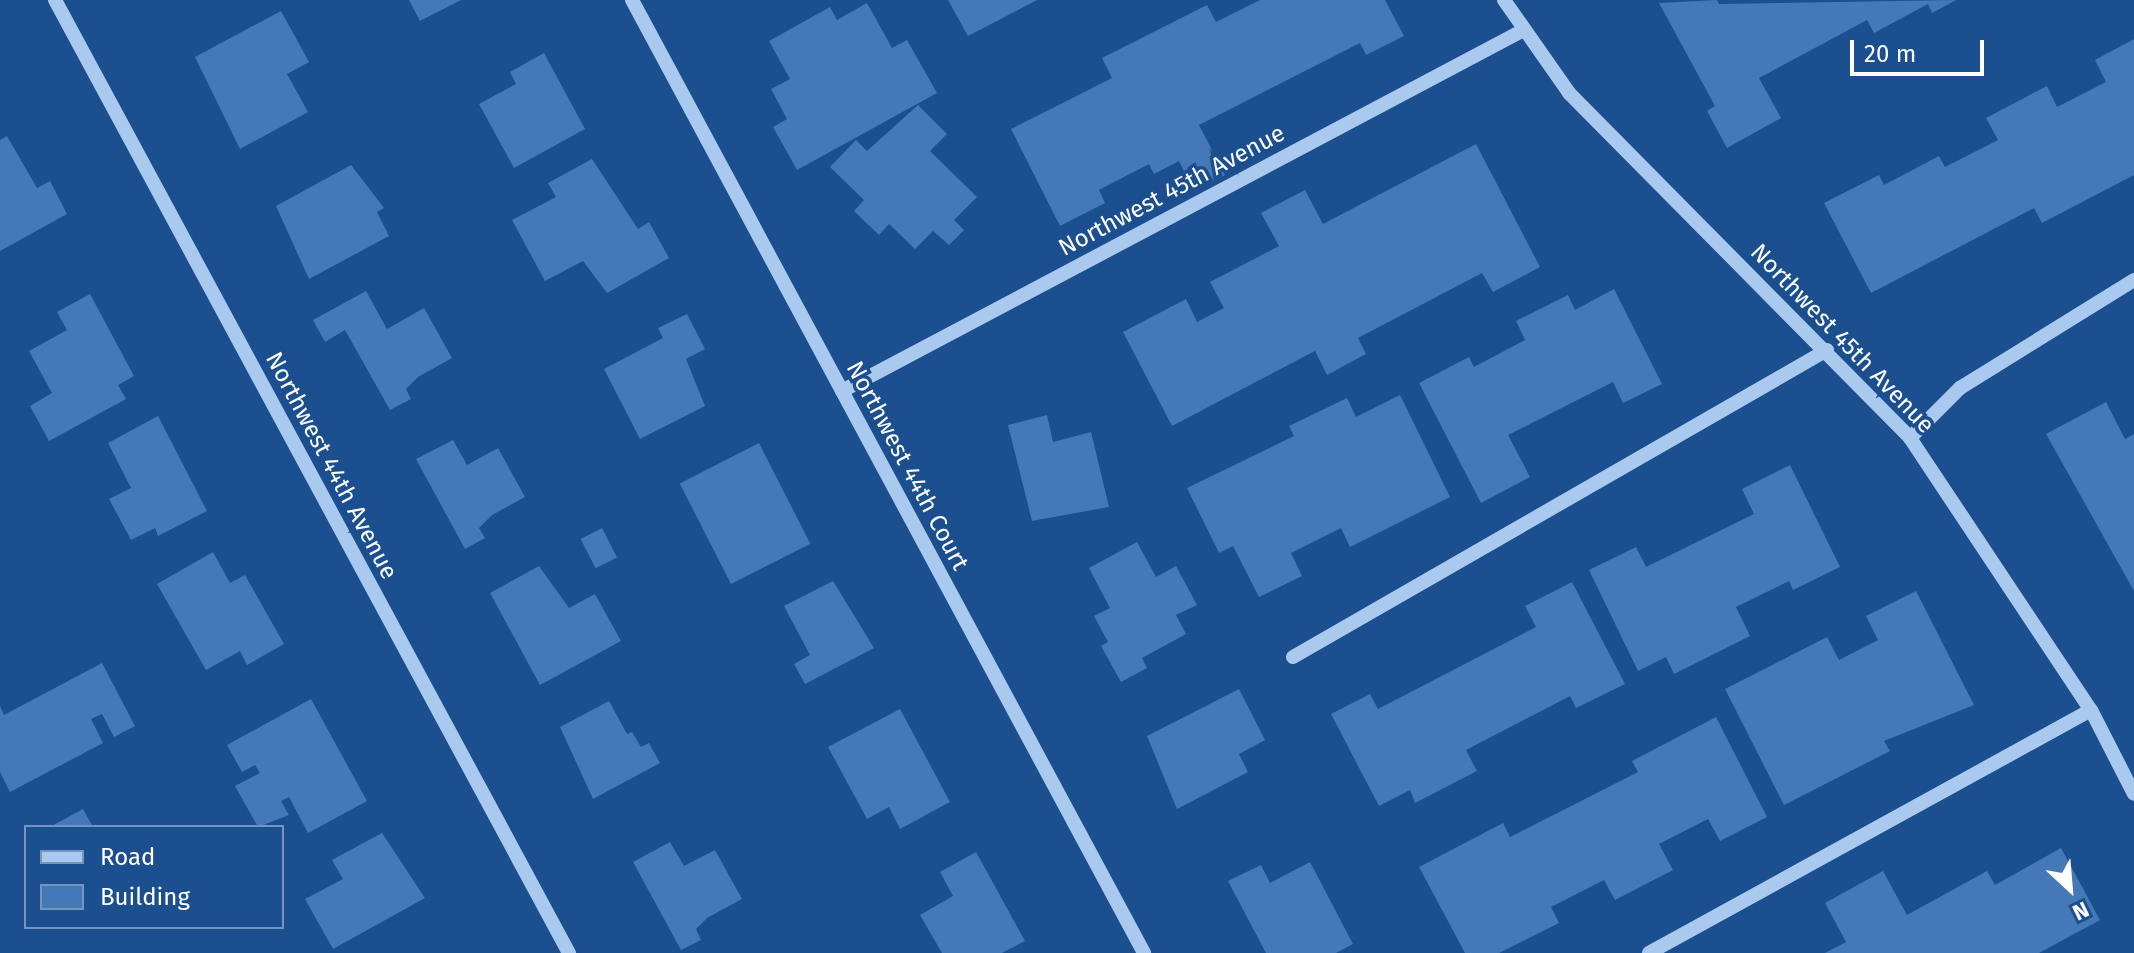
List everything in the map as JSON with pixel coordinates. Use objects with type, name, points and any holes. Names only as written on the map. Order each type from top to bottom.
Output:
[{"type":"street","name":"Northwest 44th Avenue","points":[[55,0],[569,953]]},
{"type":"street","name":"Northwest 44th Court","points":[[632,0],[1144,953]]},
{"type":"street","name":"Northwest 45th Avenue","points":[[1504,0],[1522,31],[1569,93],[1827,350],[1910,438],[2091,710],[2134,794]]},
{"type":"street","name":"Northwest 45th Avenue","points":[[842,391],[1522,31]]},
{"type":"street","points":[[1910,438],[1960,388],[2134,280]]},
{"type":"street","points":[[1293,657],[1827,350]]},
{"type":"street","points":[[1649,953],[2091,710]]},
{"type":"building","points":[[409,0],[461,0],[420,21]]},
{"type":"building","points":[[948,0],[1037,0],[968,36]]},
{"type":"building","points":[[1260,0],[1385,0],[1404,36],[1366,55],[1360,43],[1199,125],[1225,175],[1194,191],[1179,161],[1154,174],[1149,164],[1099,190],[1105,203],[1060,226],[1011,129],[1112,78],[1102,58],[1207,5],[1216,22]]},
{"type":"building","points":[[1717,0],[1719,4],[1956,0],[1932,13],[1928,4],[1874,33],[1867,20],[1759,78],[1781,118],[1727,148],[1707,111],[1715,106],[1659,3]]},
{"type":"building","points":[[867,3],[892,48],[907,40],[937,93],[797,170],[773,127],[787,119],[771,89],[790,79],[769,41],[830,7],[837,20]]},
{"type":"building","points":[[281,11],[309,62],[287,74],[308,112],[240,149],[195,57]]},
{"type":"building","points":[[2134,39],[2134,175],[2042,223],[2034,208],[1871,293],[1824,203],[1879,175],[1884,185],[1939,156],[1945,167],[1998,140],[1986,118],[2047,86],[2057,107],[2106,82],[2095,60]]},
{"type":"building","points":[[544,53],[585,129],[514,168],[479,104],[516,84],[510,72]]},
{"type":"building","points":[[918,105],[947,134],[930,151],[977,197],[954,220],[964,230],[949,245],[933,231],[915,249],[889,224],[879,235],[854,211],[864,200],[830,167],[856,140],[867,151]]},
{"type":"building","points":[[7,136],[37,188],[50,181],[67,214],[0,251],[0,140]]},
{"type":"building","points":[[1476,144],[1540,267],[1493,292],[1482,273],[1358,338],[1366,354],[1327,375],[1315,351],[1172,426],[1123,332],[1186,299],[1197,322],[1224,308],[1210,282],[1279,246],[1261,213],[1305,190],[1323,224]]},
{"type":"building","points":[[592,159],[638,229],[649,222],[669,258],[607,293],[583,261],[545,281],[512,220],[556,197],[548,183]]},
{"type":"building","points":[[351,165],[384,208],[377,212],[389,236],[309,279],[276,206]]},
{"type":"building","points":[[1614,289],[1662,384],[1623,403],[1613,382],[1508,435],[1530,477],[1481,503],[1419,383],[1469,357],[1474,367],[1525,340],[1516,321],[1568,295],[1575,310]]},
{"type":"building","points":[[366,291],[387,329],[424,308],[452,358],[418,377],[406,389],[411,399],[390,410],[345,330],[325,342],[313,320]]},
{"type":"building","points":[[90,294],[134,376],[118,385],[126,399],[49,441],[30,406],[52,393],[29,351],[67,330],[57,312]]},
{"type":"building","points":[[687,314],[705,349],[686,359],[705,406],[640,439],[604,369],[663,338],[658,328]]},
{"type":"building","points":[[1400,395],[1450,497],[1350,547],[1341,528],[1291,553],[1302,576],[1259,597],[1233,546],[1219,553],[1187,488],[1294,436],[1289,426],[1347,398],[1356,417]]},
{"type":"building","points":[[2106,402],[2125,439],[2134,434],[2134,591],[2046,434]]},
{"type":"building","points":[[1047,415],[1053,442],[1091,432],[1109,507],[1032,521],[1008,425]]},
{"type":"building","points":[[158,416],[207,511],[158,536],[155,528],[131,540],[109,499],[131,488],[108,443]]},
{"type":"building","points":[[453,440],[467,465],[498,448],[525,497],[492,515],[479,528],[485,538],[465,549],[416,459]]},
{"type":"building","points":[[759,443],[810,544],[731,584],[680,483]]},
{"type":"building","points":[[1790,465],[1840,567],[1793,590],[1789,581],[1736,607],[1750,636],[1674,674],[1666,657],[1638,671],[1589,570],[1636,547],[1646,567],[1754,514],[1742,489]]},
{"type":"building","points":[[602,528],[617,557],[596,568],[581,539]]},
{"type":"building","points":[[1137,542],[1156,577],[1176,566],[1197,605],[1176,615],[1186,634],[1142,658],[1147,668],[1121,682],[1101,646],[1108,642],[1094,616],[1110,608],[1089,568]]},
{"type":"building","points":[[213,552],[230,583],[245,575],[284,644],[247,665],[240,651],[206,670],[157,584]]},
{"type":"building","points":[[539,566],[569,608],[595,594],[621,641],[540,685],[490,593]]},
{"type":"building","points":[[833,581],[874,648],[805,684],[794,664],[810,655],[784,606]]},
{"type":"building","points":[[1572,582],[1625,684],[1576,708],[1570,696],[1466,750],[1477,771],[1415,803],[1410,790],[1379,806],[1331,714],[1370,694],[1378,709],[1536,627],[1525,606]]},
{"type":"building","points":[[1916,591],[1974,705],[1884,741],[1890,751],[1784,805],[1725,689],[1827,637],[1839,660],[1878,640],[1866,616]]},
{"type":"building","points":[[102,663],[135,726],[114,737],[102,714],[91,719],[103,743],[10,792],[0,772],[0,706],[4,715]]},
{"type":"building","points":[[1239,689],[1265,740],[1239,754],[1248,772],[1177,809],[1147,736]]},
{"type":"building","points":[[311,699],[367,801],[308,833],[289,797],[281,801],[289,815],[257,825],[235,786],[260,773],[255,765],[242,772],[227,745]]},
{"type":"building","points":[[609,701],[627,734],[632,732],[641,747],[649,743],[660,763],[593,799],[560,727]]},
{"type":"building","points":[[900,709],[950,802],[900,829],[889,807],[867,819],[828,747]]},
{"type":"building","points":[[1716,717],[1767,817],[1720,841],[1708,819],[1659,844],[1673,870],[1615,900],[1604,880],[1551,907],[1559,923],[1499,953],[1465,953],[1419,867],[1503,823],[1510,837],[1638,772],[1632,761]]},
{"type":"building","points":[[83,809],[92,825],[54,825]]},
{"type":"building","points":[[382,833],[425,898],[333,949],[305,899],[343,879],[332,860]]},
{"type":"building","points":[[670,842],[684,866],[715,850],[742,899],[707,918],[696,929],[701,940],[681,950],[633,862]]},
{"type":"building","points":[[2061,848],[2100,920],[2039,953],[1825,953],[1846,942],[1825,903],[1883,871],[1907,915],[1987,871],[1995,885]]},
{"type":"building","points":[[976,852],[1025,941],[1002,953],[942,953],[920,915],[953,896],[940,872]]},
{"type":"building","points":[[1310,862],[1353,944],[1336,953],[1266,953],[1228,881],[1261,865],[1270,883]]}]
